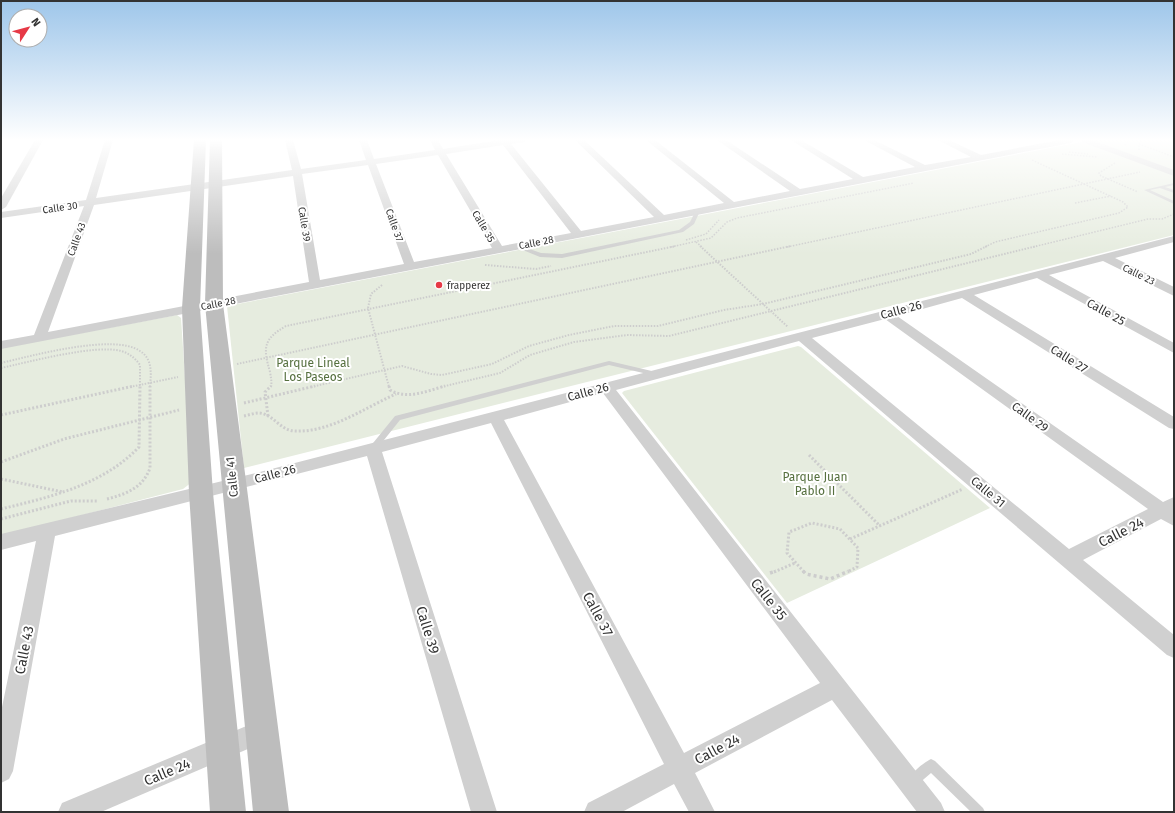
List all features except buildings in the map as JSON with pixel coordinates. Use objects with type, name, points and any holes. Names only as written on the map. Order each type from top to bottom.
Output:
[{"type":"main road","name":"Calle 41","points":[[206,178],[214,304],[233,485],[263,731],[270,812]]},
{"type":"main road","name":"Calle 41","points":[[209,178],[191,308],[201,493],[224,748],[228,812]]},
{"type":"street","points":[[1,207],[17,178]]},
{"type":"street","name":"Calle 43","points":[[40,337],[98,178]]},
{"type":"street","name":"Calle 30","points":[[1,215],[263,178]]},
{"type":"street","name":"Calle 39","points":[[298,178],[315,284]]},
{"type":"street","name":"Calle 37","points":[[378,178],[410,266]]},
{"type":"street","name":"Calle 35","points":[[456,178],[498,249]]},
{"type":"street","points":[[533,178],[578,234]]},
{"type":"street","points":[[618,178],[660,218]]},
{"type":"street","points":[[698,178],[732,205]]},
{"type":"street","points":[[777,178],[798,192]]},
{"type":"street","points":[[858,178],[861,180]]},
{"type":"street","name":"Calle 28","points":[[1,345],[872,178]]},
{"type":"street","name":"Calle 26","points":[[1,542],[233,485],[495,417],[657,374],[795,332],[887,314],[1104,257],[1171,242]]},
{"type":"street","name":"Calle 23","points":[[1104,257],[1174,292]]},
{"type":"street","name":"Calle 25","points":[[1038,274],[1174,349]]},
{"type":"street","name":"Calle 27","points":[[964,294],[1174,424]]},
{"type":"street","name":"Calle 29","points":[[887,314],[1170,512]]},
{"type":"street","name":"Calle 31","points":[[795,332],[1174,648]]},
{"type":"street","name":"Calle 35","points":[[606,387],[932,812]]},
{"type":"street","name":"Calle 37","points":[[495,417],[702,812]]},
{"type":"street","name":"Calle 39","points":[[373,448],[484,812]]},
{"type":"street","name":"Calle 24","points":[[1068,560],[1170,512]]},
{"type":"street","name":"Calle 43","points":[[1,771],[47,530]]},
{"type":"street","name":"Calle 24","points":[[597,812],[836,686]]},
{"type":"street","name":"Calle 24","points":[[71,812],[263,731]]},
{"type":"lane","points":[[1174,184],[1146,190],[1174,203]]},
{"type":"lane","points":[[1161,187],[1174,192]]},
{"type":"lane","points":[[516,246],[540,254],[562,256],[681,230],[692,223],[698,211]]},
{"type":"lane","points":[[373,448],[398,418],[610,363],[657,374]]},
{"type":"lane","points":[[910,784],[931,765],[979,812]]},
{"type":"path","points":[[243,403],[402,366],[442,376],[492,364],[529,346],[569,335],[614,326],[658,326],[724,310],[763,304],[970,254],[995,242],[1119,213],[1127,209],[1128,207],[1124,202],[1072,178]]},
{"type":"path","points":[[236,365],[1113,178]]},
{"type":"path","points":[[1108,179],[1144,195]]},
{"type":"path","points":[[268,416],[265,392],[271,387],[272,382],[264,347],[266,341],[277,330],[291,324],[696,242],[711,238],[727,222],[737,218],[916,182]]},
{"type":"path","points":[[1075,203],[1111,196]]},
{"type":"path","points":[[387,283],[371,292],[368,298],[368,308],[390,390],[397,394],[410,395],[500,373],[530,355],[574,342],[627,335],[669,336],[1148,219],[1162,219],[1174,214]]},
{"type":"path","points":[[697,238],[706,234],[715,223],[723,218]]},
{"type":"path","points":[[696,242],[770,311],[795,332]]},
{"type":"path","points":[[672,243],[675,246]]},
{"type":"path","points":[[484,265],[536,269]]},
{"type":"path","points":[[1,363],[94,345],[123,345],[146,355],[150,362],[150,468],[148,476],[139,486],[124,494],[96,502],[82,500],[70,501],[1,519]]},
{"type":"path","points":[[1,368],[97,349],[114,349],[127,353],[138,361],[139,386],[139,447],[129,458],[97,477],[64,492],[1,509]]},
{"type":"path","points":[[1,415],[183,376]]},
{"type":"path","points":[[226,419],[259,413],[268,416],[281,428],[291,431],[307,430],[336,422],[397,394]]},
{"type":"path","points":[[1,462],[64,439],[186,408]]},
{"type":"path","points":[[809,455],[880,526]]},
{"type":"path","points":[[1,479],[64,492]]},
{"type":"path","points":[[850,539],[967,487]]},
{"type":"path","points":[[812,523],[840,528],[850,539],[858,548],[857,566],[830,579],[806,574],[787,553],[789,532],[812,523]]},
{"type":"path","points":[[764,576],[795,563]]},
{"type":"green space","name":"Parque Lineal Los Paseos","points":[[894,178],[1174,178],[1174,235],[244,468],[227,306]]},
{"type":"green space","points":[[177,315],[181,318],[192,482],[183,489],[1,536],[1,348]]},
{"type":"green space","name":"Parque Juan Pablo II","points":[[798,346],[990,508],[787,603],[622,393],[624,391]]},
{"type":"place","name":"frapperez","points":[[439,285]]}]
